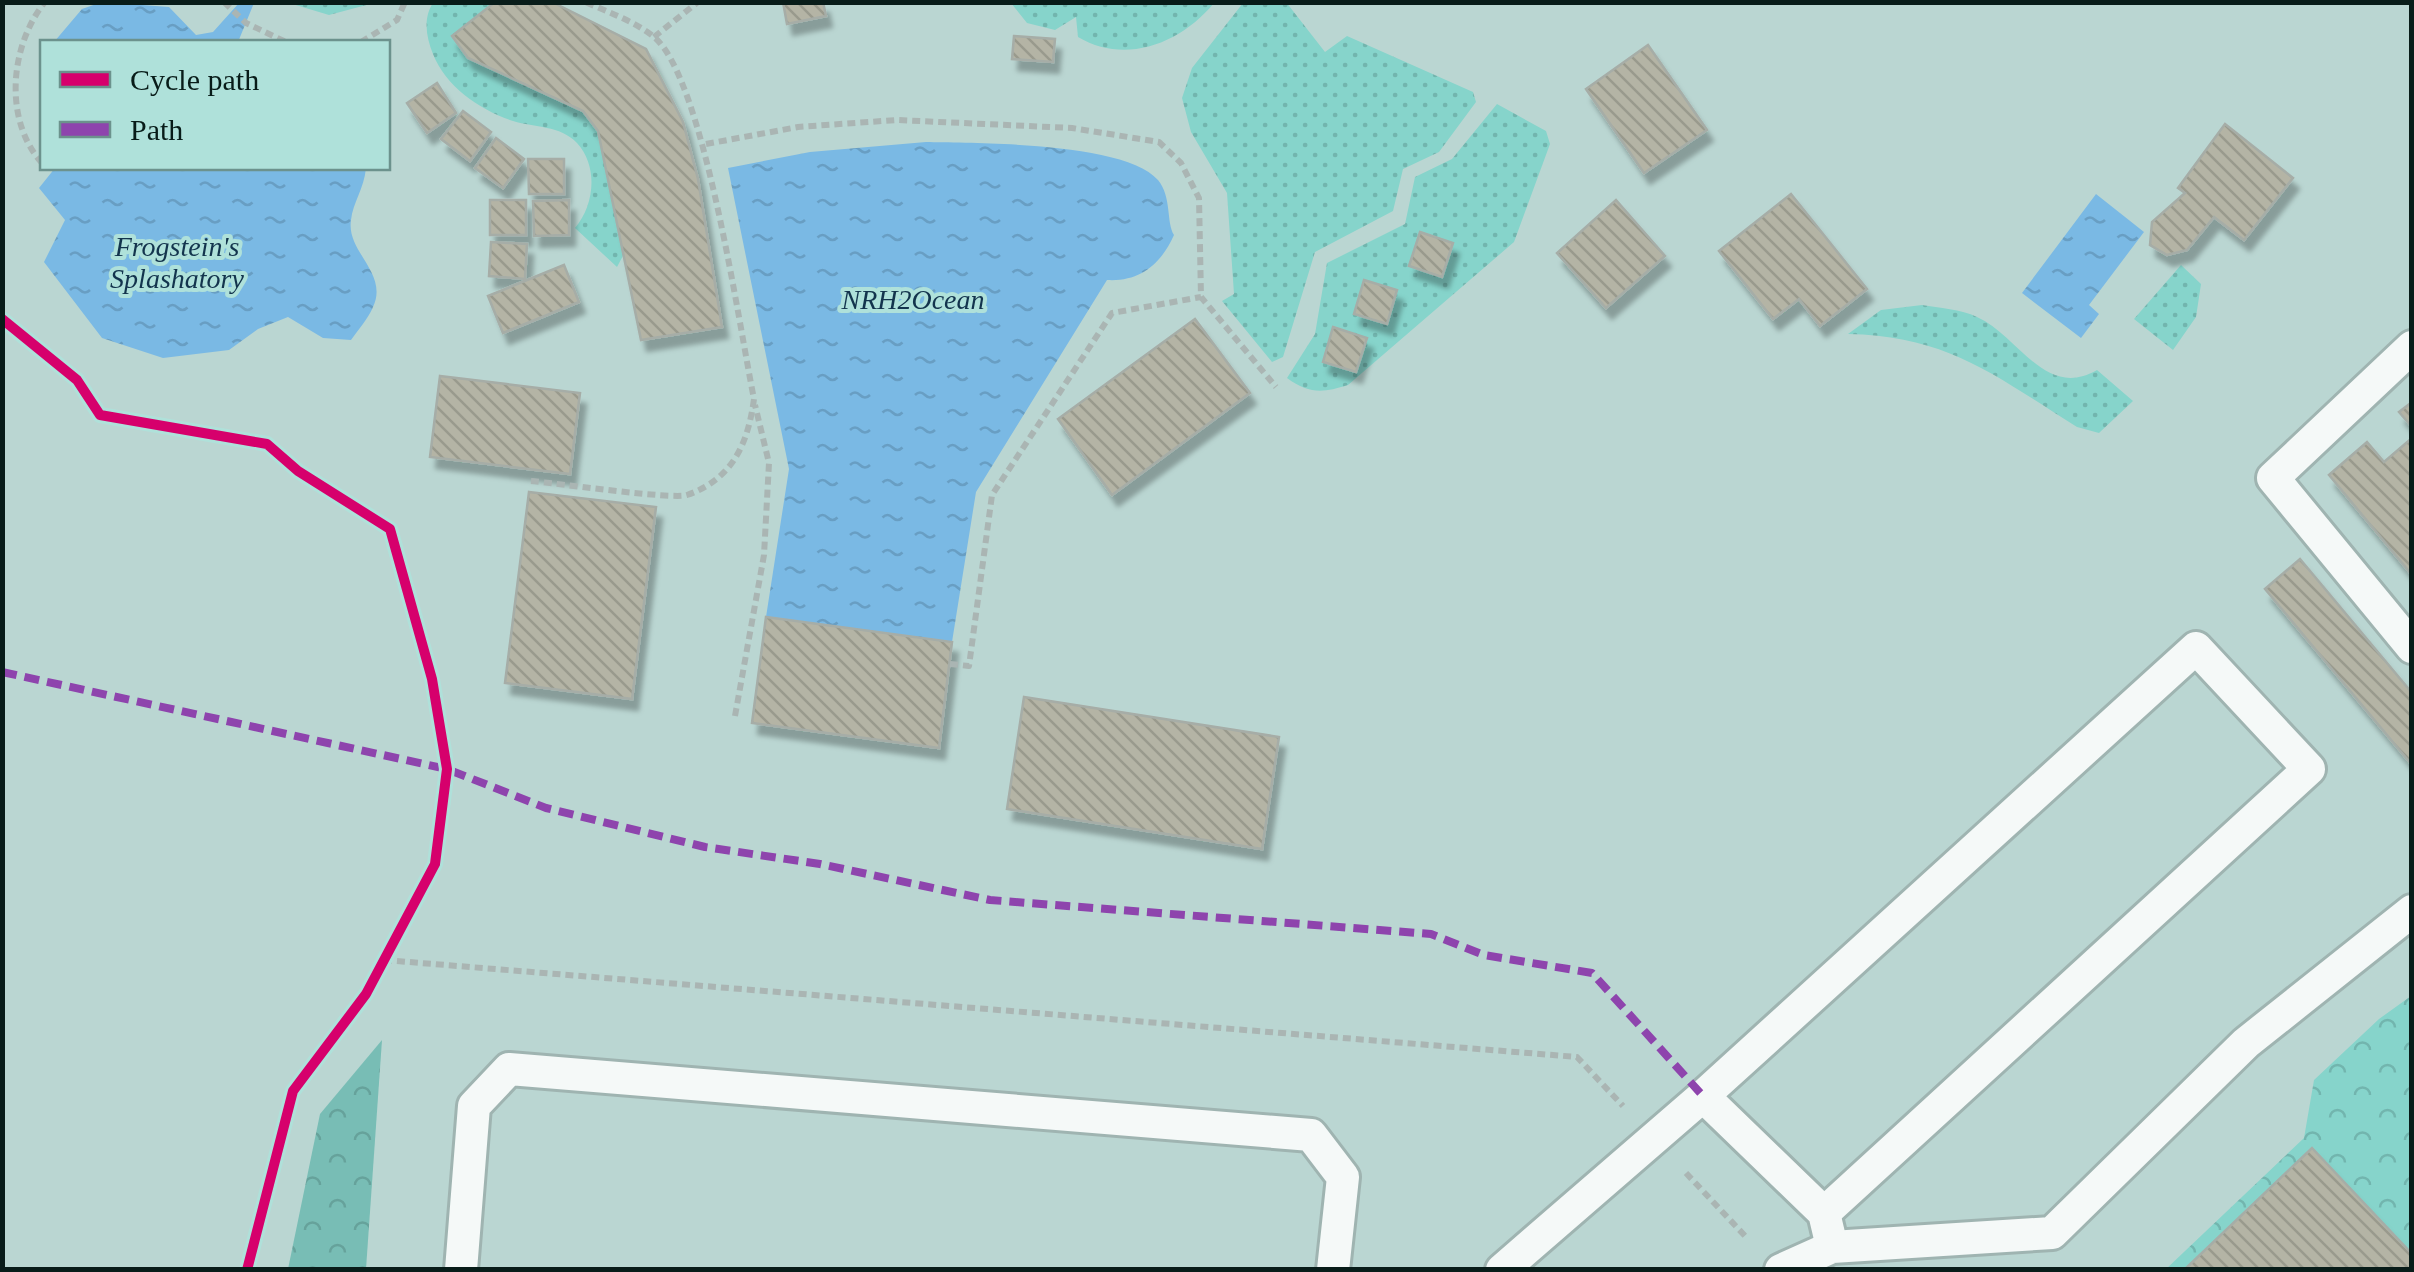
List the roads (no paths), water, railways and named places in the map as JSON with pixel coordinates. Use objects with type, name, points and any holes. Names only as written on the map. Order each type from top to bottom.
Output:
[{"type":"lane","points":[[2412,348],[2273,478],[2412,647]]},
{"type":"lane","points":[[1502,1270],[1703,1096],[2196,648],[2309,770],[1824,1213]]},
{"type":"lane","points":[[1782,1270],[1832,1247],[2052,1233],[2246,1043],[2412,911]]},
{"type":"lane","points":[[461,1270],[474,1106],[509,1069],[1311,1135],[1342,1177],[1333,1270]]},
{"type":"lane","points":[[1703,1096],[1824,1213],[1832,1247]]},
{"type":"water","points":[[102,2],[169,7],[196,35],[213,32],[239,3],[254,3],[239,40],[56,40],[82,9]]},
{"type":"water","name":"NRH2Ocean","points":[[926,142],[1048,147],[1115,158],[1141,167],[1162,187],[1174,235],[1163,255],[1148,269],[1130,278],[1107,280],[976,492],[952,642],[766,617],[789,469],[728,168],[810,152]]},
{"type":"water","name":"Frogstein's Splashatory","points":[[53,170],[366,170],[352,213],[351,232],[376,284],[373,307],[351,340],[323,338],[288,317],[258,329],[229,350],[163,358],[102,338],[44,262],[65,220],[39,188]]},
{"type":"water","points":[[2096,194],[2144,232],[2089,305],[2099,314],[2081,338],[2022,293]]}]
